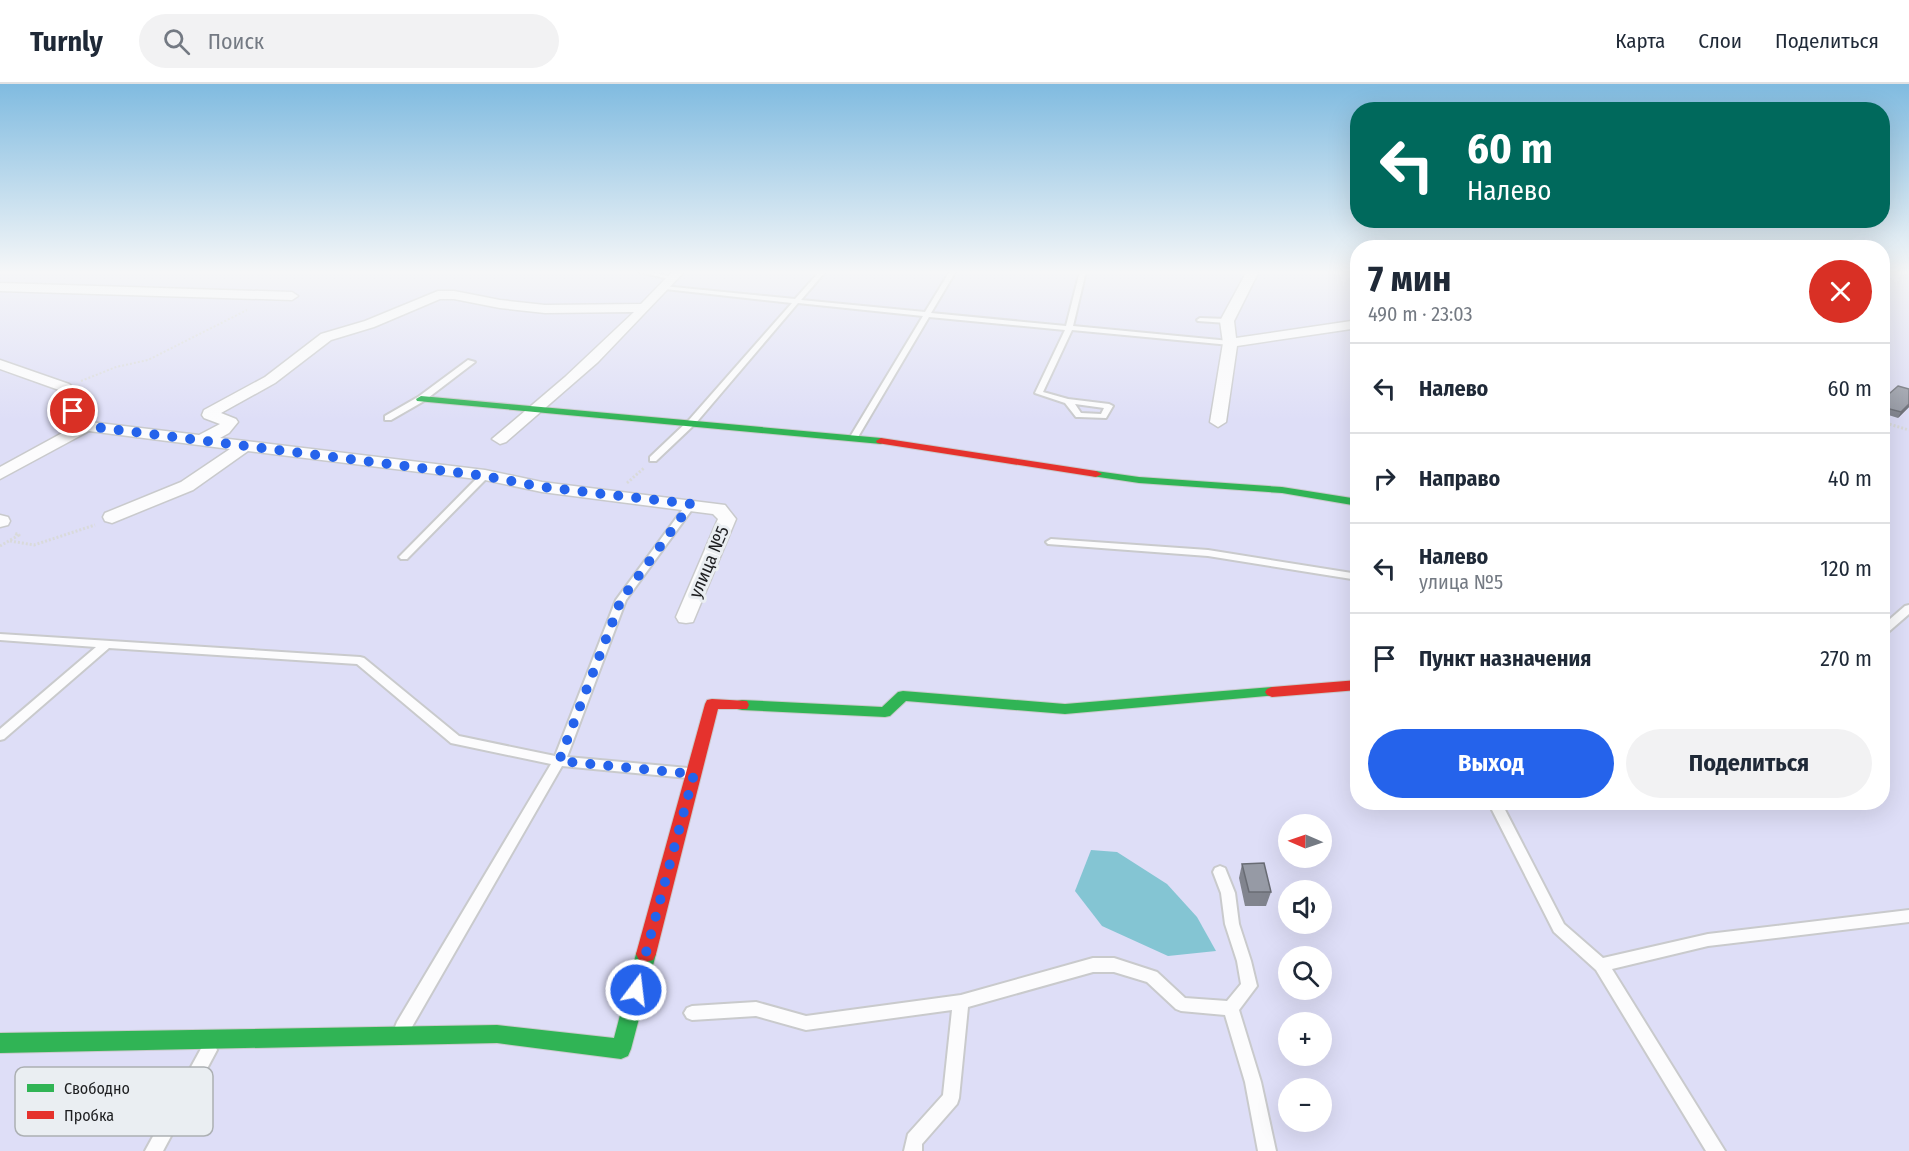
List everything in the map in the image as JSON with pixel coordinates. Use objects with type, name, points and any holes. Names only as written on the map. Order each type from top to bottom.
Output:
[{"type":"street","points":[[202,440],[224,430],[230,422],[210,415],[210,412],[270,380],[326,337],[347,328],[376,321]]},
{"type":"street","points":[[500,439],[538,409],[631,321]]},
{"type":"street","points":[[1218,422],[1230,343],[1227,321]]},
{"type":"street","points":[[1230,343],[1350,325]]},
{"type":"street","points":[[3,367],[64,387],[73,394],[73,411],[77,421],[86,426]]},
{"type":"street","points":[[421,399],[854,437],[1138,480],[1282,490],[1350,502]]},
{"type":"street","points":[[0,474],[86,426]]},
{"type":"street","name":"улица №5","points":[[86,426],[485,476],[542,487],[718,508],[727,519],[686,617]]},
{"type":"street","points":[[112,517],[187,486],[246,445]]},
{"type":"street","points":[[0,1043],[497,1034],[621,1049],[712,704],[885,712],[903,696],[1065,709],[1350,686]]},
{"type":"lane","points":[[653,459],[692,422],[779,321]]},
{"type":"lane","points":[[854,437],[922,321]]},
{"type":"lane","points":[[985,321],[1230,343]]},
{"type":"lane","points":[[1068,401],[1039,393],[1072,321]]},
{"type":"lane","points":[[1221,321],[1227,321]]},
{"type":"lane","points":[[388,418],[421,399],[471,362]]},
{"type":"lane","points":[[404,557],[485,476]]},
{"type":"lane","points":[[398,1035],[559,761],[621,600],[691,504]]},
{"type":"lane","points":[[1051,542],[1208,553],[1350,576]]},
{"type":"lane","points":[[1890,625],[1909,608]]},
{"type":"lane","points":[[0,637],[360,662],[455,740],[559,761],[694,774]]},
{"type":"lane","points":[[0,736],[105,645]]},
{"type":"lane","points":[[1498,810],[1559,928],[1601,965],[1716,1151]]},
{"type":"lane","points":[[1220,872],[1228,893],[1232,924],[1249,986],[1231,1008]]},
{"type":"lane","points":[[1601,965],[1708,940],[1909,916]]},
{"type":"lane","points":[[692,1013],[756,1008],[806,1023],[961,1002],[1093,965],[1114,965],[1152,977],[1181,1004],[1231,1008]]},
{"type":"lane","points":[[913,1151],[914,1140],[951,1098],[961,1002]]},
{"type":"lane","points":[[1231,1008],[1253,1082],[1267,1151]]},
{"type":"lane","points":[[200,1067],[215,1039]]},
{"type":"lane","points":[[154,1151],[162,1136]]},
{"type":"path","points":[[64,387],[116,367],[148,360],[181,341],[226,321]]},
{"type":"path","points":[[1890,424],[1909,430]]},
{"type":"path","points":[[614,495],[653,459]]},
{"type":"path","points":[[10,541],[34,545],[112,517]]},
{"type":"shaded area","points":[[0,321],[1350,321],[1350,810],[1890,810],[1890,321],[1909,321],[1909,1151],[0,1151]]},
{"type":"water","points":[[1091,850],[1117,852],[1167,884],[1197,917],[1216,951],[1168,956],[1102,926],[1075,891]]},
{"type":"building","points":[[1898,386],[1909,389],[1909,404],[1901,412],[1890,409],[1890,393]]},
{"type":"building","points":[[1264,863],[1271,892],[1249,892],[1242,864]]},
{"type":"traffic: fast","points":[[421,399],[881,441]]},
{"type":"traffic: fast","points":[[1096,474],[1139,480],[1282,490],[1350,502]]},
{"type":"traffic: fast","points":[[742,705],[885,712],[903,696],[1065,709],[1272,692]]},
{"type":"traffic: fast","points":[[0,1043],[497,1034],[621,1049],[646,954]]},
{"type":"traffic: jam","points":[[881,441],[1096,474]]},
{"type":"traffic: jam","points":[[1272,692],[1350,686]]},
{"type":"traffic: jam","points":[[646,954],[712,704],[742,705]]},
{"type":"route","points":[[73,411],[77,421],[86,426],[485,476],[542,487],[691,504],[621,600],[559,761],[694,774],[636,990]]}]
